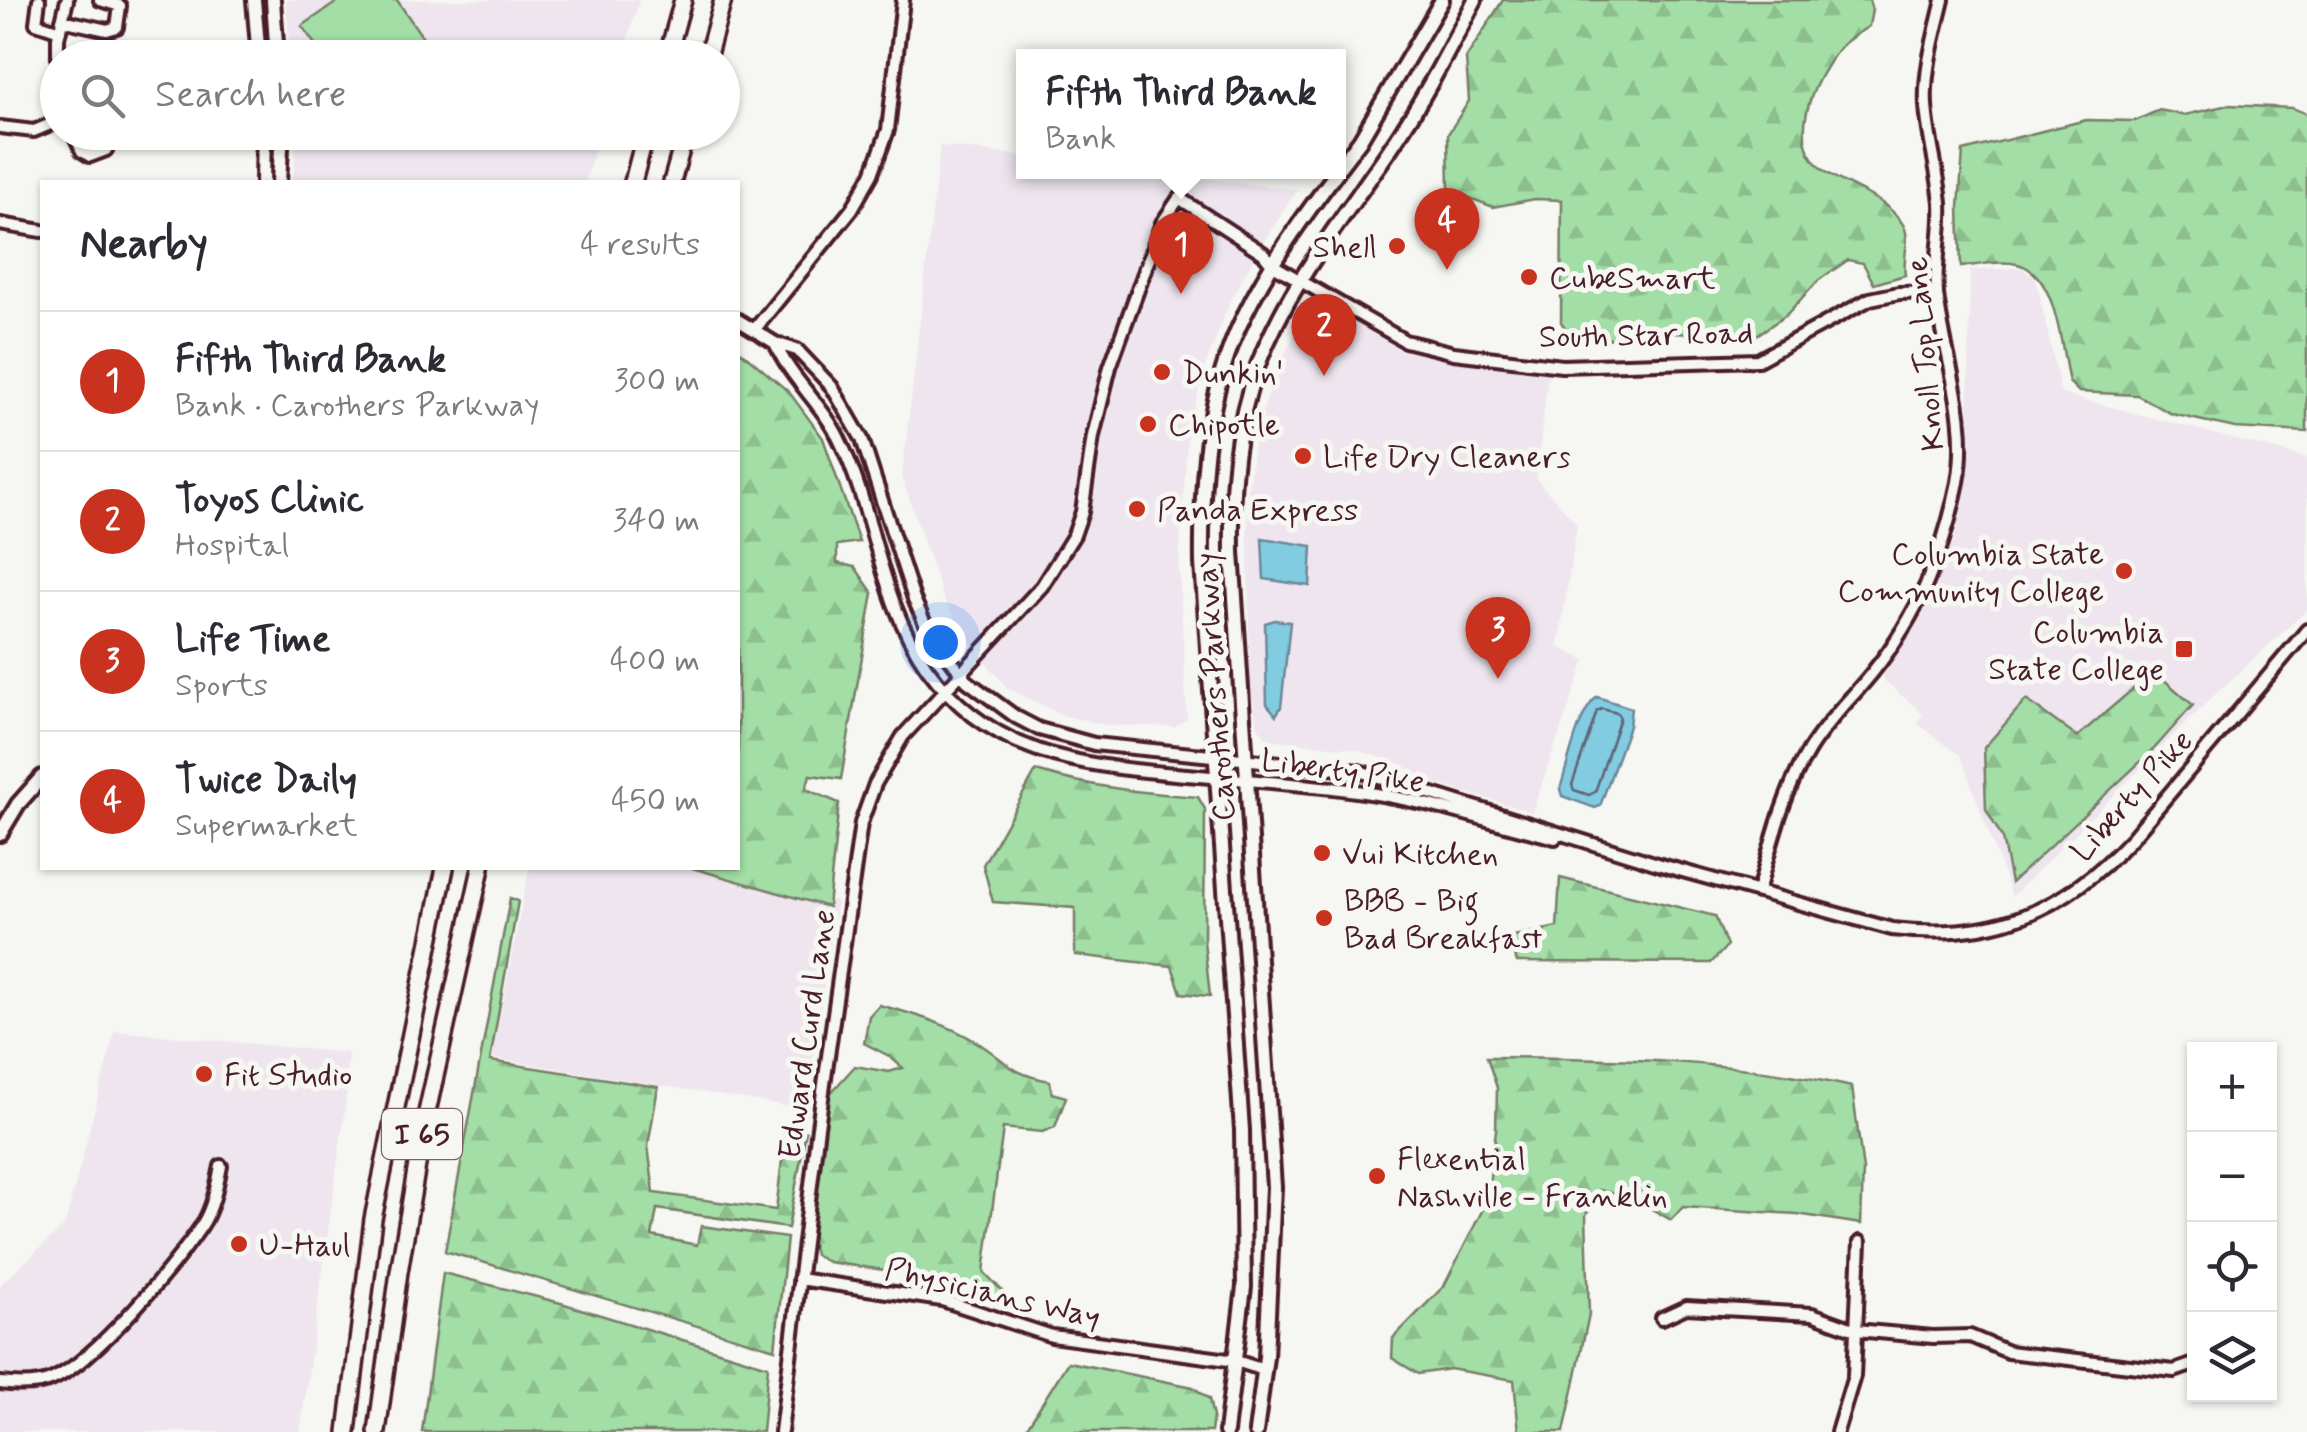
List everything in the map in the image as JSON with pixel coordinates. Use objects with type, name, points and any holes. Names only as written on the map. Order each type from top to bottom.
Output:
[{"type":"highway","points":[[672,40],[683,0]]},
{"type":"highway","points":[[712,40],[723,0]]},
{"type":"highway","points":[[633,180],[641,150]]},
{"type":"highway","points":[[673,180],[681,150]]},
{"type":"highway","name":"I 65","points":[[347,1432],[374,1219],[444,870]]},
{"type":"highway","name":"I 65","points":[[378,1432],[422,1135],[481,870]]},
{"type":"main road","points":[[254,0],[257,40]]},
{"type":"main road","points":[[273,0],[276,40]]},
{"type":"main road","name":"Carothers Parkway","points":[[1346,159],[1442,0]]},
{"type":"main road","name":"Carothers Parkway","points":[[1256,1432],[1265,1363],[1274,1187],[1232,552],[1237,450],[1258,365],[1300,278],[1390,149],[1475,0]]},
{"type":"main road","points":[[263,180],[264,150]]},
{"type":"main road","points":[[279,180],[281,150]]},
{"type":"main road","name":"Carothers Parkway","points":[[1226,1432],[1244,1287],[1242,1144],[1202,563],[1202,477],[1222,376],[1243,317],[1289,236],[1331,179]]},
{"type":"main road","points":[[0,834],[18,804],[40,780]]},
{"type":"street","points":[[39,0],[36,22],[106,30],[117,27],[120,6],[100,0]]},
{"type":"street","points":[[60,40],[67,0]]},
{"type":"street","points":[[755,329],[852,209],[872,174],[888,130],[903,0]]},
{"type":"street","name":"Knoll Top Lane","points":[[1758,892],[1794,778],[1827,723],[1904,630],[1927,590],[1949,529],[1959,476],[1959,408],[1937,292],[1940,200],[1926,92],[1943,0]]},
{"type":"street","points":[[0,127],[40,128]]},
{"type":"street","points":[[81,150],[90,156],[106,150]]},
{"type":"street","name":"South Star Road","points":[[1178,198],[1263,254],[1273,265],[1405,341],[1454,353],[1562,366],[1758,360],[1870,299],[1937,292]]},
{"type":"street","name":"Edward Curd Lane","points":[[781,1432],[861,823],[875,784],[894,751],[1042,586],[1074,535],[1082,512],[1092,436],[1110,367],[1162,224],[1178,198]]},
{"type":"street","points":[[0,224],[40,231]]},
{"type":"street","name":"Liberty Pike","points":[[740,321],[796,350],[818,369],[847,408],[862,438],[927,628],[962,675],[1016,718],[1070,740],[1359,771],[1661,865]]},
{"type":"street","name":"Liberty Pike","points":[[775,342],[784,364],[824,412],[840,440],[900,620],[928,669],[946,690],[1006,736],[1049,756],[1101,767],[1384,796],[1661,865],[1862,922],[1925,933],[1985,928],[2046,908],[2080,888],[2109,864],[2307,630]]},
{"type":"street","points":[[876,545],[895,539]]},
{"type":"street","points":[[0,1384],[52,1380],[90,1356],[204,1222],[221,1166]]},
{"type":"street","points":[[1837,1432],[1854,1376],[1860,1242]]},
{"type":"street","name":"Physicians Way","points":[[799,1279],[942,1300],[1052,1336],[1265,1363]]},
{"type":"street","points":[[1662,1318],[1686,1306],[1812,1314],[1856,1330],[1970,1336],[2008,1352],[2174,1371],[2187,1366]]},
{"type":"shaded area","points":[[286,0],[639,0],[627,40],[289,40]]},
{"type":"shaded area","points":[[940,146],[1016,155],[1016,179],[1208,179],[1297,190],[1230,301],[1203,372],[1187,440],[1179,566],[1187,719],[1175,727],[1107,725],[1062,715],[1007,688],[966,638],[944,600],[902,478]]},
{"type":"shaded area","points":[[296,150],[595,150],[586,180],[293,180]]},
{"type":"shaded area","name":"Columbia State Community College","points":[[2021,268],[2036,279],[2061,394],[2307,458],[2307,610],[2209,700],[2012,897],[1961,756],[1917,723],[1923,714],[1883,675],[1929,599],[1953,543],[1959,518],[1968,449],[1970,270]]},
{"type":"shaded area","points":[[1314,298],[1402,351],[1548,374],[1536,479],[1577,524],[1558,647],[1585,660],[1532,812],[1430,782],[1402,765],[1355,749],[1268,739],[1259,729],[1250,687],[1247,498],[1256,430],[1277,369]]},
{"type":"shaded area","points":[[529,870],[721,870],[837,901],[805,1109],[492,1058]]},
{"type":"shaded area","points":[[115,1031],[348,1053],[345,1109],[300,1432],[0,1432],[0,1285],[65,1225]]},
{"type":"green space","points":[[340,0],[397,0],[424,40],[312,40],[302,26]]},
{"type":"green space","points":[[1503,0],[1869,0],[1869,26],[1841,46],[1812,95],[1805,129],[1807,145],[1813,160],[1826,172],[1877,200],[1902,223],[1906,234],[1905,275],[1874,284],[1863,263],[1848,260],[1819,280],[1786,315],[1754,337],[1672,333],[1574,342],[1561,322],[1562,200],[1535,199],[1493,207],[1449,190],[1448,134],[1469,101],[1466,58]]},
{"type":"green space","points":[[2228,105],[2292,108],[2307,114],[2307,432],[2235,428],[2172,414],[2137,395],[2079,392],[2069,382],[2055,313],[2041,281],[2017,264],[1961,267],[1959,207],[1963,151],[2086,120],[2135,121],[2159,110],[2185,115]]},
{"type":"green space","points":[[740,351],[789,392],[823,438],[859,542],[837,545],[837,563],[855,567],[873,593],[841,779],[810,775],[806,789],[839,803],[828,907],[699,870],[740,870]]},
{"type":"green space","points":[[2154,671],[2193,705],[2154,749],[2011,883],[2002,838],[1986,809],[1984,748],[2026,700],[2077,737]]},
{"type":"green space","points":[[1036,771],[1117,789],[1198,797],[1205,809],[1204,941],[1210,996],[1181,993],[1172,966],[1075,955],[1075,908],[993,902],[983,865]]},
{"type":"green space","points":[[1560,878],[1715,916],[1727,946],[1711,963],[1517,962],[1509,937],[1557,927]]},
{"type":"green space","points":[[510,898],[518,901],[490,1061],[658,1087],[648,1146],[654,1193],[776,1210],[786,1127],[806,1132],[788,1228],[657,1209],[652,1236],[697,1245],[701,1226],[787,1238],[775,1349],[445,1251]]},
{"type":"green space","points":[[879,1005],[928,1019],[964,1035],[1016,1070],[1050,1081],[1052,1093],[1066,1097],[1055,1127],[1042,1132],[1003,1128],[984,1272],[1006,1295],[1002,1303],[941,1278],[828,1262],[815,1255],[811,1239],[827,1097],[855,1066],[889,1072],[903,1068],[864,1043],[869,1016]]},
{"type":"green space","points":[[1487,1057],[1716,1065],[1852,1087],[1863,1170],[1861,1224],[1797,1214],[1683,1207],[1671,1220],[1632,1198],[1599,1190],[1586,1215],[1589,1314],[1564,1432],[1519,1432],[1514,1380],[1450,1369],[1418,1374],[1392,1358],[1393,1338],[1444,1286],[1487,1201],[1497,1088]]},
{"type":"green space","points":[[443,1273],[561,1303],[768,1366],[762,1432],[422,1432]]},
{"type":"green space","points":[[1068,1362],[1193,1387],[1209,1399],[1211,1432],[1024,1432]]},
{"type":"water","points":[[1262,538],[1312,546],[1310,586],[1264,579]]},
{"type":"water","points":[[1290,622],[1281,707],[1276,715],[1267,704],[1265,623]]},
{"type":"water","points":[[1597,697],[1631,708],[1629,726],[1600,806],[1595,808],[1562,796],[1560,789],[1579,726]]},
{"type":"place","name":"Shell","points":[[1397,246]]},
{"type":"place","name":"Twice Daily","points":[[1447,270]]},
{"type":"place","name":"CubeSmart","points":[[1529,277]]},
{"type":"place","name":"Fifth Third Bank","points":[[1181,294]]},
{"type":"place","name":"Dunkin'","points":[[1162,372]]},
{"type":"place","name":"Toyos Clinic","points":[[1324,376]]},
{"type":"place","name":"Chipotle","points":[[1148,424]]},
{"type":"place","name":"Life Dry Cleaners","points":[[1303,456]]},
{"type":"place","name":"Panda Express","points":[[1137,509]]},
{"type":"place","name":"Columbia State Community College","points":[[2124,571]]},
{"type":"place","name":"Columbia State College","points":[[2184,649]]},
{"type":"place","name":"Life Time","points":[[1498,679]]},
{"type":"place","name":"Vui Kitchen","points":[[1322,853]]},
{"type":"place","name":"BBB - Big Bad Breakfast","points":[[1324,918]]},
{"type":"place","name":"Fit Studio","points":[[204,1074]]},
{"type":"place","name":"Flexential Nashville - Franklin","points":[[1377,1176]]},
{"type":"place","name":"U-Haul","points":[[239,1244]]}]
